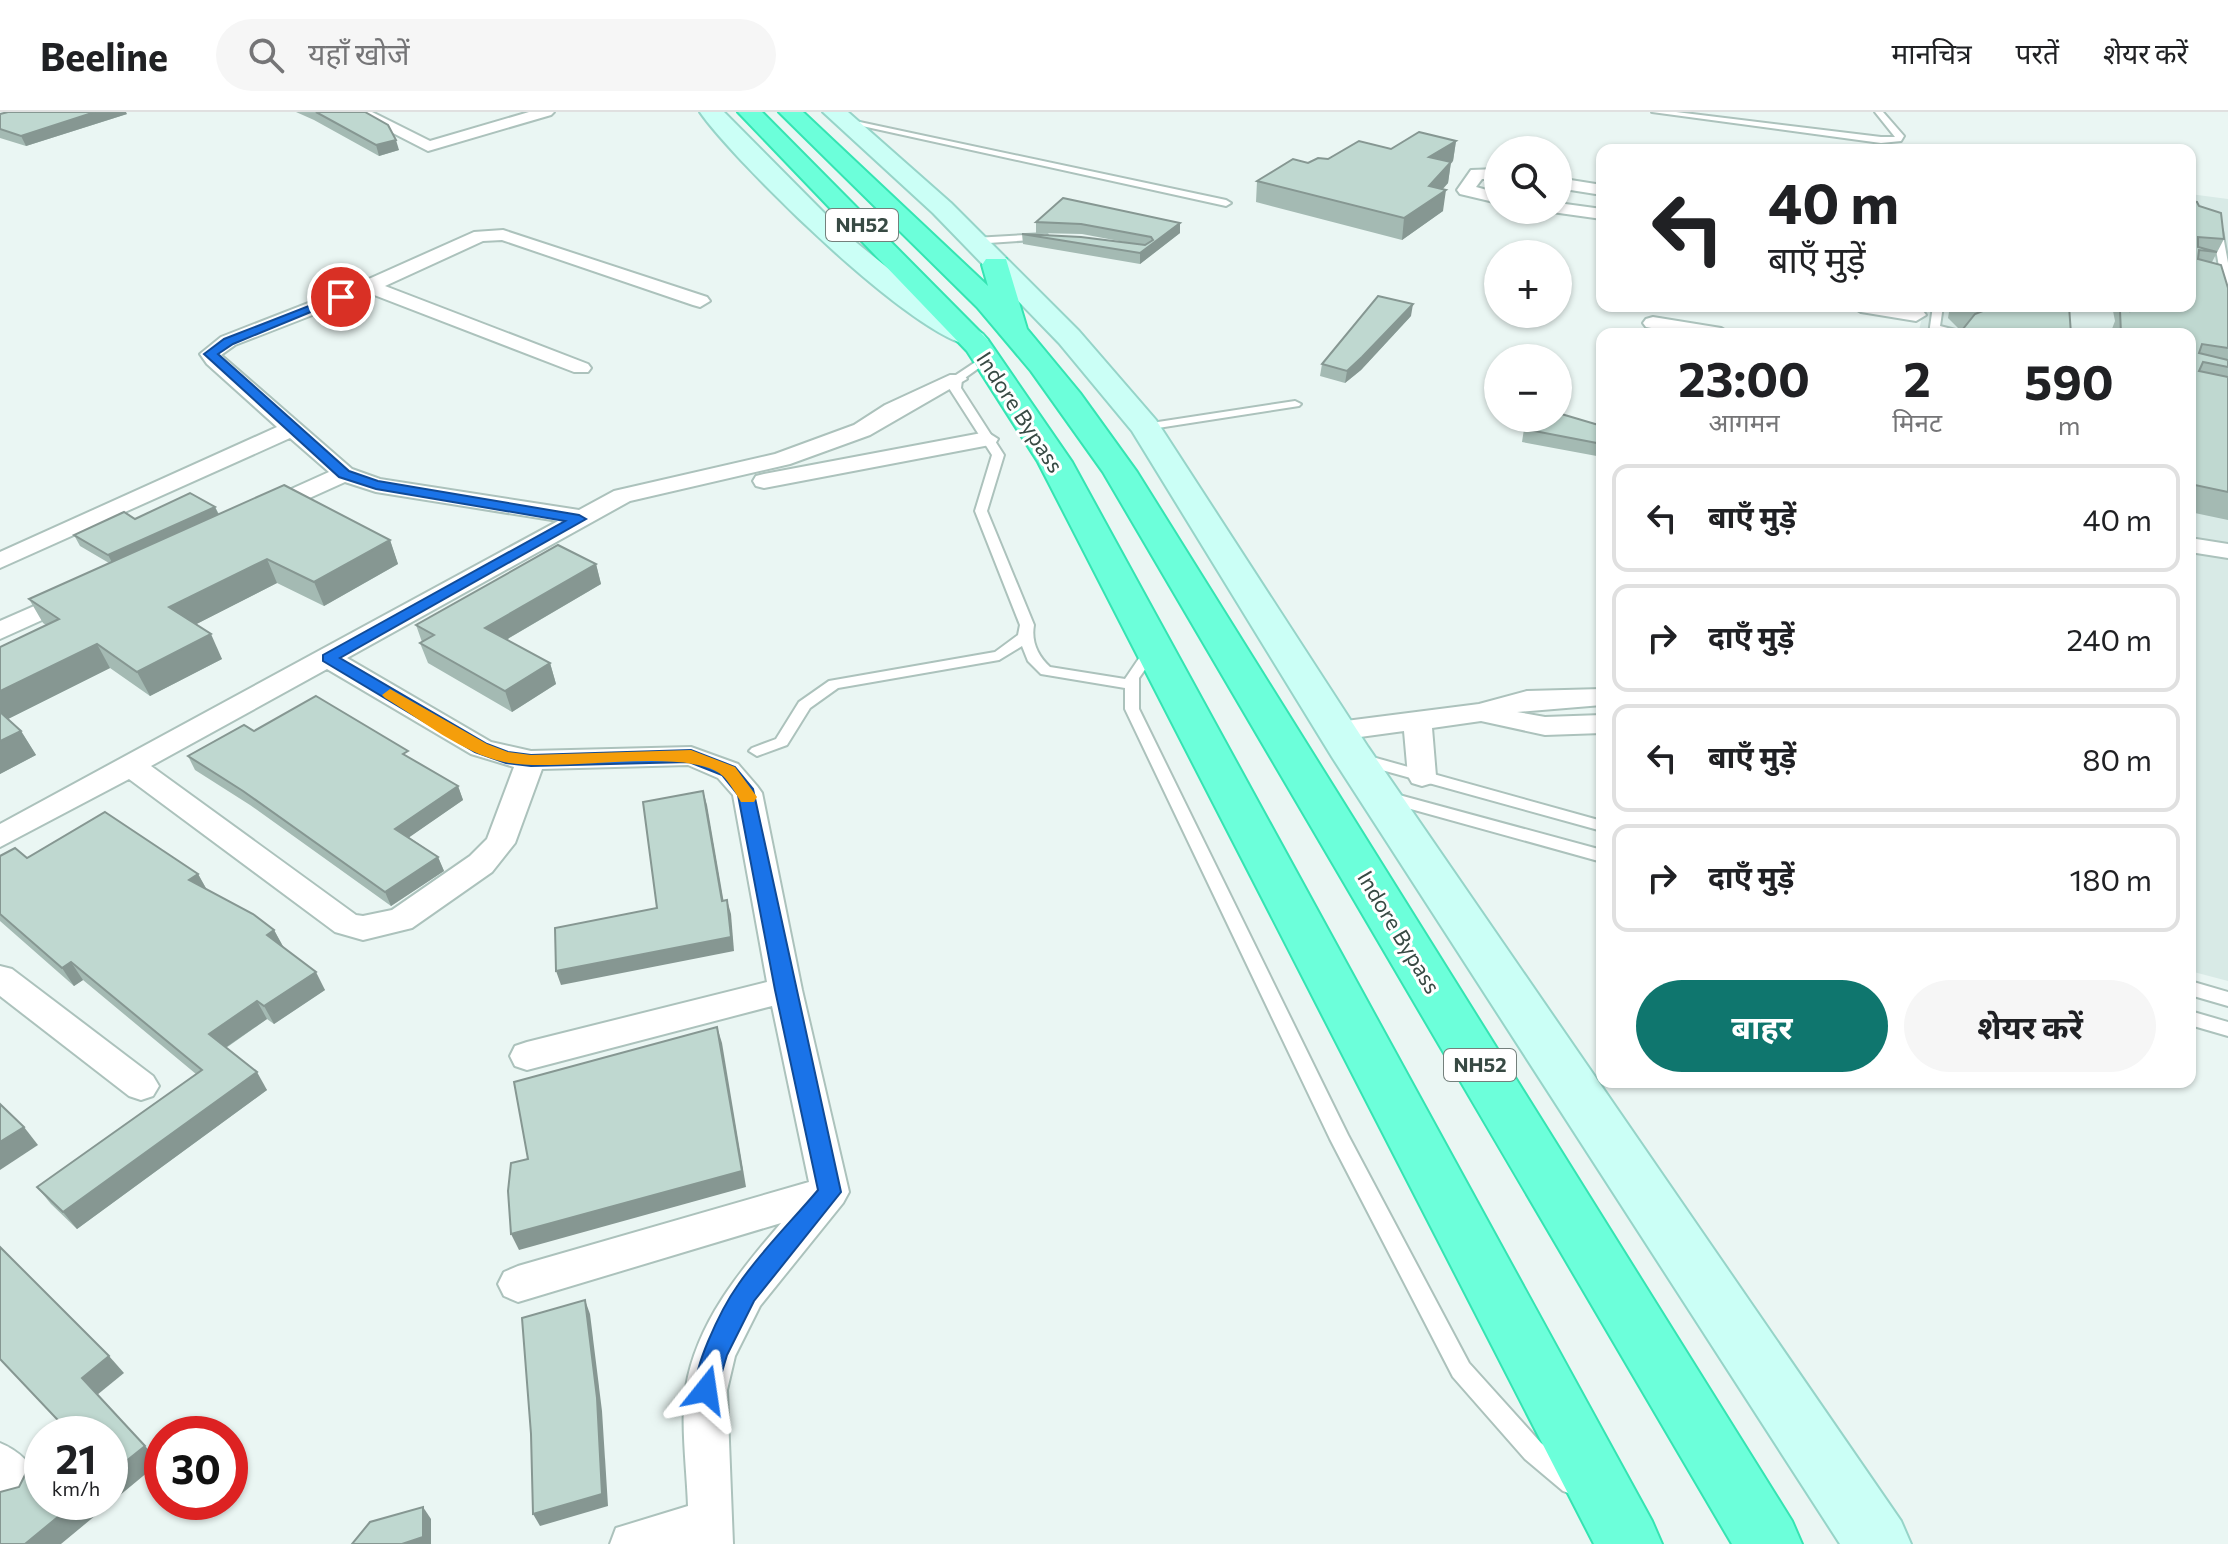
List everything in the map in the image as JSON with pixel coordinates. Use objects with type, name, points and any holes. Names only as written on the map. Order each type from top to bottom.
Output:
[{"type":"highway","name":"NH52","points":[[749,112],[979,349]]},
{"type":"highway","name":"NH52","points":[[790,112],[954,268],[1014,331]]},
{"type":"highway","points":[[996,265],[1014,331]]},
{"type":"highway","name":"Indore Bypass","points":[[1014,331],[1208,568],[1769,1544]]},
{"type":"highway","name":"Indore Bypass","points":[[979,349],[1055,462],[1120,585],[1143,667],[1622,1532]]},
{"type":"street","points":[[360,112],[428,146],[546,112]]},
{"type":"street","points":[[711,112],[806,212],[906,298],[979,349]]},
{"type":"street","points":[[839,116],[942,208],[1069,337],[1145,427],[1208,568],[1373,765],[1878,1544]]},
{"type":"street","points":[[1484,174],[1477,174],[1466,190],[1484,194]]},
{"type":"street","points":[[1572,185],[1596,189]]},
{"type":"street","points":[[1572,210],[1596,213]]},
{"type":"street","points":[[700,301],[496,234],[480,236],[369,286],[228,341],[210,354],[344,474],[376,485],[579,519],[685,494],[987,439]]},
{"type":"street","points":[[369,286],[581,368]]},
{"type":"street","points":[[1888,312],[1915,318]]},
{"type":"street","points":[[1653,323],[1684,328]]},
{"type":"street","points":[[0,837],[622,496],[782,459],[862,430],[893,410],[957,379]]},
{"type":"street","points":[[0,561],[292,429]]},
{"type":"street","points":[[245,519],[344,474]]},
{"type":"street","points":[[2196,546],[2228,551]]},
{"type":"street","points":[[0,631],[90,589]]},
{"type":"street","points":[[328,658],[481,748],[506,757],[531,760],[691,756],[728,771],[747,793],[785,990],[830,1192]]},
{"type":"street","points":[[1373,765],[1417,721],[1480,713],[1527,700],[1596,697]]},
{"type":"street","points":[[1480,713],[1545,726],[1596,724]]},
{"type":"street","points":[[1373,765],[1417,721]]},
{"type":"street","points":[[130,765],[346,924],[363,928],[401,920],[481,864],[500,843],[531,760]]},
{"type":"street","points":[[0,978],[141,1086]]},
{"type":"street","points":[[527,1056],[785,990]]},
{"type":"street","points":[[518,1284],[830,1192]]},
{"type":"street","points":[[632,1544],[709,1533],[706,1390],[715,1353],[746,1293],[830,1192]]},
{"type":"lane","points":[[1656,112],[1881,140],[1898,139],[1900,136],[1879,112]]},
{"type":"lane","points":[[839,116],[1226,203]]},
{"type":"lane","points":[[2196,224],[2217,230],[2219,268],[2227,287]]},
{"type":"lane","points":[[974,241],[1054,237]]},
{"type":"lane","points":[[2214,282],[2227,287]]},
{"type":"lane","points":[[979,349],[957,379],[955,388],[998,455],[995,471],[981,497],[981,511],[1017,597],[1035,661],[1046,671],[1143,667],[1132,709],[1340,1139],[1461,1370],[1533,1451],[1622,1532]]},
{"type":"lane","points":[[1145,427],[1295,404]]},
{"type":"lane","points":[[757,751],[782,742],[804,705],[834,684],[999,656],[1026,631]]},
{"type":"lane","points":[[1373,765],[1596,824]]},
{"type":"lane","points":[[1373,765],[1596,854]]},
{"type":"lane","points":[[2196,990],[2228,999]]},
{"type":"lane","points":[[2196,1020],[2228,1029]]},
{"type":"shaded area","points":[[2196,195],[2228,199],[2228,981],[2196,973],[2196,328],[1920,328],[1924,312],[2196,312]]},
{"type":"building","points":[[95,112],[21,136],[0,129],[0,114]]},
{"type":"building","points":[[316,112],[365,112],[388,125],[396,140],[376,145]]},
{"type":"building","points":[[1419,132],[1456,141],[1429,157],[1451,162],[1429,186],[1446,190],[1404,218],[1257,181],[1293,159],[1308,163],[1318,158],[1328,159],[1359,141],[1391,149]]},
{"type":"building","points":[[1063,198],[1180,223],[1140,253],[1022,234],[1145,245],[1153,240],[1151,237],[1081,224],[1036,222]]},
{"type":"building","points":[[2196,202],[2199,206],[2221,213],[2224,239],[2198,237],[2198,247],[2217,252],[2199,250],[2198,259],[2221,265],[2228,288],[2228,348],[2202,344],[2199,353],[2228,360],[2228,367],[2203,362],[2199,371],[2228,377],[2228,492],[2196,485],[2196,328],[2121,328],[2120,312],[2196,312]]},
{"type":"building","points":[[1378,296],[1413,304],[1347,371],[1322,364]]},
{"type":"building","points":[[2069,312],[2071,328],[1964,328],[1975,314]]},
{"type":"building","points":[[1572,417],[1596,424],[1596,443],[1540,432],[1572,432]]},
{"type":"building","points":[[284,485],[390,540],[314,582],[267,559],[169,607],[211,634],[137,672],[97,644],[0,691],[0,647],[59,619],[29,599]]},
{"type":"building","points":[[190,493],[215,507],[108,555],[74,535],[124,512],[135,519]]},
{"type":"building","points":[[558,545],[596,564],[485,628],[550,663],[505,691],[420,643],[434,635],[416,625]]},
{"type":"building","points":[[316,696],[408,751],[403,754],[458,786],[395,829],[438,857],[385,892],[243,791],[188,756],[244,725],[254,731]]},
{"type":"building","points":[[0,712],[21,731],[0,741]]},
{"type":"building","points":[[703,791],[722,901],[727,900],[731,937],[556,971],[555,928],[657,908],[643,802]]},
{"type":"building","points":[[105,812],[198,874],[189,880],[253,914],[274,930],[267,935],[316,972],[264,1006],[257,1001],[209,1034],[257,1072],[63,1212],[37,1187],[202,1070],[71,962],[62,968],[0,914],[0,856],[15,848],[27,858]]},
{"type":"building","points":[[717,1027],[742,1171],[511,1234],[508,1191],[511,1163],[528,1159],[514,1082]]},
{"type":"building","points":[[0,1104],[24,1127],[0,1142]]},
{"type":"building","points":[[0,1247],[109,1356],[82,1378],[117,1416],[54,1416],[0,1359]]},
{"type":"building","points":[[585,1300],[597,1398],[602,1494],[533,1514],[531,1434],[522,1318]]},
{"type":"building","points":[[128,1428],[144,1445],[128,1460]]},
{"type":"building","points":[[24,1477],[24,1520],[54,1520],[25,1544],[0,1544],[0,1492],[19,1487]]},
{"type":"building","points":[[423,1507],[423,1537],[402,1544],[352,1544],[370,1522]]},
{"type":"slow traffic","points":[[390,695],[481,748],[506,757],[531,760],[691,756],[728,771],[748,797]]},
{"type":"route","points":[[341,297],[228,341],[210,354],[344,474],[376,485],[579,519],[328,658],[481,748],[506,757],[531,760],[691,756],[728,771],[747,793],[785,990],[830,1192],[746,1293],[715,1353],[706,1390]]}]
